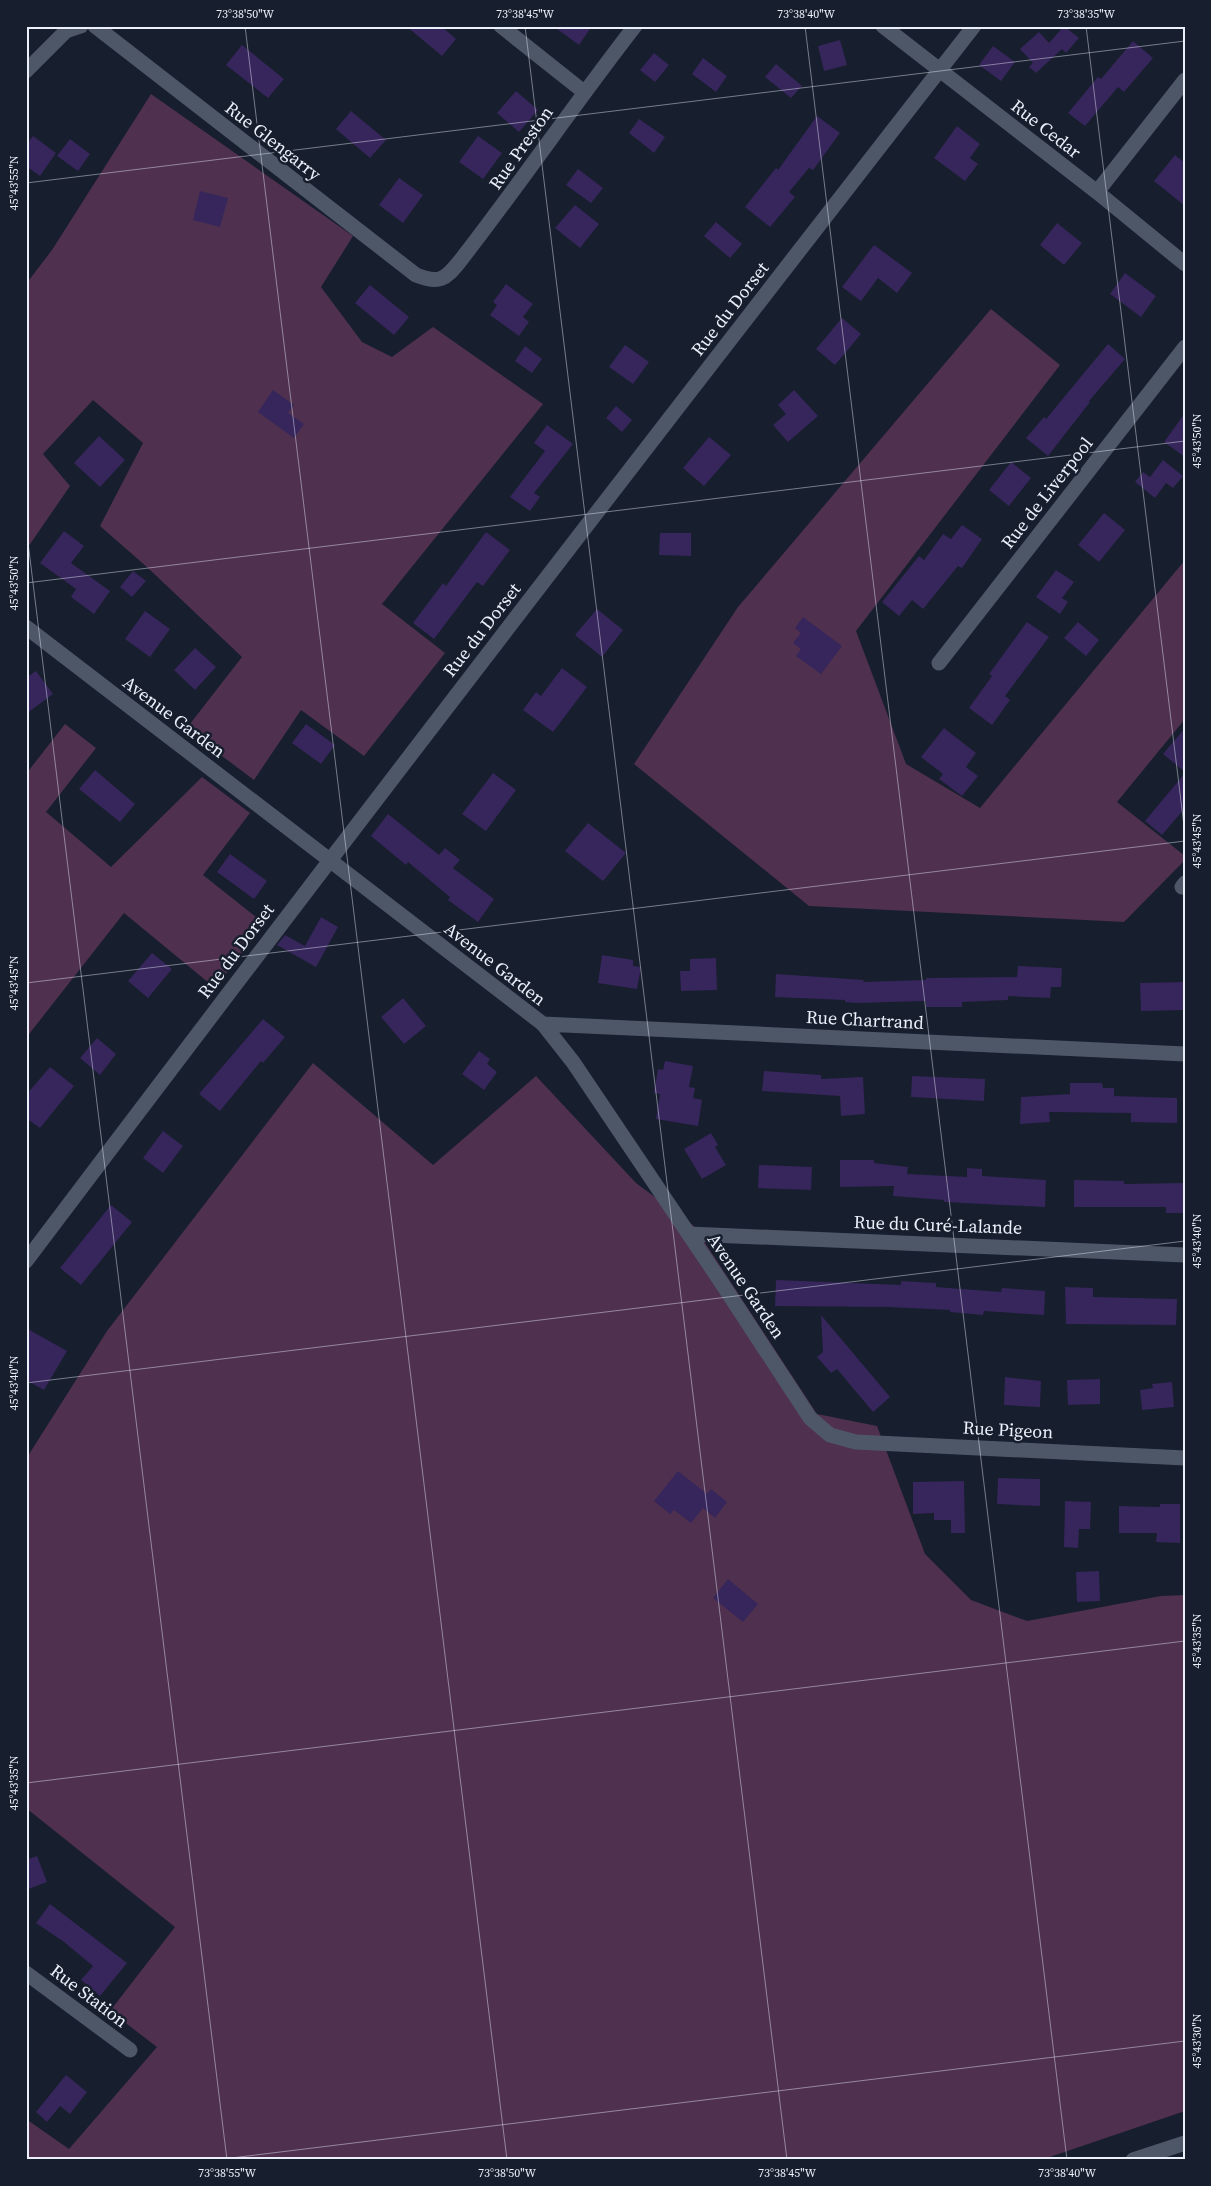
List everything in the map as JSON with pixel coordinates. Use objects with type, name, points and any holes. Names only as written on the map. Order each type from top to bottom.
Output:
[{"type":"street","points":[[26,71],[66,32],[81,26]]},
{"type":"street","name":"Rue Glengarry","points":[[95,26],[416,275],[431,281]]},
{"type":"street","points":[[501,26],[584,92]]},
{"type":"street","name":"Rue Preston","points":[[431,281],[442,278],[452,272],[514,191],[584,92],[634,26]]},
{"type":"street","name":"Rue Cedar","points":[[883,26],[1185,264]]},
{"type":"street","name":"Rue du Dorset","points":[[26,1261],[329,859],[974,26]]},
{"type":"street","points":[[1096,192],[1185,80]]},
{"type":"street","name":"Rue de Liverpool","points":[[939,663],[1185,347]]},
{"type":"street","name":"Avenue Garden","points":[[28,633],[329,859],[543,1024],[573,1062],[810,1418],[830,1435]]},
{"type":"street","name":"Rue Chartrand","points":[[543,1024],[1185,1054]]},
{"type":"street","name":"Rue du Curé-Lalande","points":[[689,1234],[1185,1255]]},
{"type":"street","name":"Rue Pigeon","points":[[830,1435],[856,1442],[1185,1458]]},
{"type":"street","name":"Rue Station","points":[[26,1973],[130,2050]]},
{"type":"street","points":[[1133,2160],[1185,2143]]},
{"type":"shaded area","points":[[151,94],[353,236],[321,287],[362,342],[392,357],[433,327],[543,404],[382,604],[445,653],[364,756],[301,710],[254,780],[186,729],[242,657],[148,568],[100,526],[143,443],[93,400],[43,454],[70,486],[26,550],[26,284],[52,250]]},
{"type":"shaded area","points":[[991,309],[1060,365],[856,631],[906,764],[980,808],[1185,560],[1185,719],[1117,802],[1185,856],[1185,860],[1124,922],[809,906],[634,764],[738,607]]},
{"type":"shaded area","points":[[65,724],[96,748],[46,812],[111,867],[202,777],[250,813],[203,875],[265,924],[215,988],[124,913],[26,1038],[26,774]]},
{"type":"shaded area","points":[[313,1063],[433,1165],[536,1076],[636,1183],[694,1226],[817,1414],[877,1426],[925,1554],[971,1600],[1027,1621],[1161,1596],[1185,1595],[1185,2111],[1041,2160],[26,2160],[26,2119],[69,2149],[157,2047],[110,2011],[175,1927],[26,1808],[26,1459],[107,1331]]},
{"type":"building","points":[[406,26],[441,26],[456,39],[442,56]]},
{"type":"building","points":[[553,26],[592,26],[579,45]]},
{"type":"building","points":[[1064,26],[1079,38],[1066,53],[1062,49],[1036,73],[1029,67],[1033,63],[1020,49],[1039,32],[1049,43]]},
{"type":"building","points":[[840,40],[847,65],[824,71],[818,46]]},
{"type":"building","points":[[1133,41],[1153,58],[1124,92],[1118,87],[1085,126],[1068,113],[1098,77],[1101,79]]},
{"type":"building","points":[[242,45],[284,79],[268,98],[226,65]]},
{"type":"building","points":[[993,46],[1015,62],[1001,81],[979,65]]},
{"type":"building","points":[[654,53],[669,65],[655,82],[640,70]]},
{"type":"building","points":[[703,58],[727,76],[716,92],[692,74]]},
{"type":"building","points":[[776,64],[802,86],[791,98],[765,77]]},
{"type":"building","points":[[516,91],[538,110],[519,132],[497,113]]},
{"type":"building","points":[[351,111],[386,140],[370,158],[336,129]]},
{"type":"building","points":[[817,116],[840,133],[813,170],[809,168],[789,192],[795,197],[770,227],[745,207],[776,168],[778,170]]},
{"type":"building","points":[[639,119],[665,137],[654,153],[629,133]]},
{"type":"building","points":[[957,126],[980,144],[970,158],[978,164],[965,181],[934,158]]},
{"type":"building","points":[[33,136],[56,153],[40,176],[26,166],[26,145]]},
{"type":"building","points":[[478,136],[502,153],[483,179],[459,162]]},
{"type":"building","points":[[70,139],[90,154],[78,171],[57,156]]},
{"type":"building","points":[[1175,155],[1185,163],[1185,206],[1154,181]]},
{"type":"building","points":[[578,169],[603,188],[591,203],[566,185]]},
{"type":"building","points":[[399,178],[423,195],[403,223],[379,205]]},
{"type":"building","points":[[200,191],[228,198],[220,227],[193,220]]},
{"type":"building","points":[[575,205],[599,224],[580,248],[555,228]]},
{"type":"building","points":[[716,222],[742,244],[730,258],[704,236]]},
{"type":"building","points":[[1057,223],[1082,243],[1064,265],[1040,245]]},
{"type":"building","points":[[874,245],[912,273],[897,293],[878,278],[861,301],[842,287]]},
{"type":"building","points":[[1125,273],[1156,296],[1141,317],[1110,294]]},
{"type":"building","points":[[506,284],[533,304],[523,317],[529,322],[519,336],[490,315],[497,305],[493,302]]},
{"type":"building","points":[[370,285],[409,317],[394,335],[355,303]]},
{"type":"building","points":[[842,318],[861,334],[835,365],[816,349]]},
{"type":"building","points":[[1108,344],[1125,359],[1089,401],[1048,456],[1026,438],[1044,417],[1046,419]]},
{"type":"building","points":[[625,345],[649,362],[633,384],[609,367]]},
{"type":"building","points":[[525,346],[542,359],[532,373],[515,361]]},
{"type":"building","points":[[273,390],[294,405],[288,413],[304,424],[294,438],[258,412]]},
{"type":"building","points":[[794,390],[818,416],[788,442],[773,425],[786,414],[778,405]]},
{"type":"building","points":[[616,406],[632,420],[622,432],[606,418]]},
{"type":"building","points":[[1185,413],[1185,457],[1164,442]]},
{"type":"building","points":[[547,425],[573,444],[534,493],[540,497],[530,511],[510,497],[545,451],[534,443]]},
{"type":"building","points":[[99,436],[125,460],[100,487],[74,463]]},
{"type":"building","points":[[709,437],[731,455],[704,486],[683,468]]},
{"type":"building","points":[[1163,460],[1183,476],[1173,488],[1166,483],[1155,498],[1135,482],[1143,472],[1150,477]]},
{"type":"building","points":[[1011,462],[1031,478],[1009,506],[989,490]]},
{"type":"building","points":[[1104,513],[1125,530],[1099,562],[1078,545]]},
{"type":"building","points":[[962,525],[982,539],[962,568],[958,566],[923,609],[912,600],[899,616],[882,602],[919,556],[924,560],[943,534],[951,539]]},
{"type":"building","points":[[64,531],[84,546],[71,563],[110,591],[94,614],[71,597],[76,589],[40,563]]},
{"type":"building","points":[[486,532],[510,550],[483,586],[477,582],[434,639],[413,623],[443,583],[446,586]]},
{"type":"building","points":[[660,533],[691,533],[691,556],[659,555]]},
{"type":"building","points":[[1056,570],[1074,582],[1062,598],[1068,602],[1060,614],[1036,597]]},
{"type":"building","points":[[133,571],[146,581],[132,597],[120,587]]},
{"type":"building","points":[[597,609],[623,630],[602,657],[575,635]]},
{"type":"building","points":[[145,611],[170,629],[150,657],[125,639]]},
{"type":"building","points":[[803,617],[842,646],[821,674],[796,656],[801,649],[793,643],[801,633],[795,628]]},
{"type":"building","points":[[1027,622],[1049,637],[1005,696],[1010,700],[992,725],[969,708],[992,676],[989,674]]},
{"type":"building","points":[[1078,622],[1099,640],[1086,656],[1064,638]]},
{"type":"building","points":[[195,648],[216,667],[195,690],[174,670]]},
{"type":"building","points":[[562,668],[587,687],[553,732],[523,710],[536,692],[541,696]]},
{"type":"building","points":[[36,671],[53,694],[26,714],[26,678]]},
{"type":"building","points":[[306,724],[335,745],[321,764],[292,743]]},
{"type":"building","points":[[944,728],[976,753],[966,767],[978,776],[962,796],[939,779],[943,774],[921,757]]},
{"type":"building","points":[[1185,728],[1185,772],[1163,754]]},
{"type":"building","points":[[95,770],[135,804],[120,822],[79,789]]},
{"type":"building","points":[[493,773],[516,790],[486,831],[462,814]]},
{"type":"building","points":[[1185,773],[1185,808],[1162,835],[1145,821]]},
{"type":"building","points":[[388,814],[439,855],[445,848],[460,860],[453,868],[494,899],[478,922],[448,900],[450,897],[408,862],[406,865],[371,836]]},
{"type":"building","points":[[588,823],[626,853],[603,881],[565,851]]},
{"type":"building","points":[[230,854],[267,881],[254,899],[217,872]]},
{"type":"building","points":[[321,917],[338,927],[316,967],[277,945],[285,935],[305,946]]},
{"type":"building","points":[[152,953],[172,969],[148,998],[128,981]]},
{"type":"building","points":[[602,955],[633,960],[633,966],[641,967],[637,989],[598,983]]},
{"type":"building","points":[[716,958],[717,990],[681,991],[680,971],[690,971],[690,959]]},
{"type":"building","points":[[1018,966],[1062,968],[1061,987],[1051,987],[1050,998],[1008,996],[1008,1000],[962,1002],[962,1007],[926,1007],[926,1001],[856,1003],[845,1002],[845,1000],[775,997],[776,974],[864,980],[863,982],[926,980],[926,978],[1017,977]]},
{"type":"building","points":[[1185,982],[1185,1010],[1141,1011],[1140,983]]},
{"type":"building","points":[[403,998],[426,1026],[404,1044],[381,1017]]},
{"type":"building","points":[[263,1019],[285,1037],[263,1063],[261,1061],[220,1111],[199,1094]]},
{"type":"building","points":[[97,1038],[116,1054],[100,1075],[80,1058]]},
{"type":"building","points":[[479,1051],[490,1059],[487,1064],[497,1072],[484,1090],[462,1074]]},
{"type":"building","points":[[665,1061],[693,1066],[689,1087],[695,1088],[693,1098],[702,1100],[698,1126],[656,1119],[660,1094],[654,1093],[658,1069],[663,1070]]},
{"type":"building","points":[[50,1067],[74,1086],[40,1128],[26,1118],[26,1095]]},
{"type":"building","points":[[764,1071],[821,1075],[821,1079],[863,1077],[865,1114],[841,1116],[840,1096],[762,1091]]},
{"type":"building","points":[[912,1076],[985,1079],[984,1101],[911,1097]]},
{"type":"building","points":[[1070,1083],[1102,1083],[1103,1088],[1114,1088],[1114,1096],[1177,1098],[1177,1123],[1131,1122],[1131,1113],[1049,1112],[1050,1122],[1020,1124],[1021,1097],[1070,1094]]},
{"type":"building","points":[[163,1131],[183,1146],[163,1173],[143,1158]]},
{"type":"building","points":[[711,1133],[718,1145],[715,1147],[726,1165],[702,1179],[684,1149]]},
{"type":"building","points":[[840,1160],[874,1160],[874,1163],[908,1167],[907,1174],[967,1177],[967,1168],[982,1169],[982,1176],[1046,1180],[1045,1207],[944,1202],[944,1200],[893,1196],[894,1186],[840,1187]]},
{"type":"building","points":[[759,1165],[812,1167],[811,1190],[758,1188]]},
{"type":"building","points":[[1074,1180],[1124,1181],[1124,1184],[1185,1183],[1185,1213],[1166,1213],[1166,1207],[1074,1207]]},
{"type":"building","points":[[111,1205],[132,1222],[81,1285],[60,1268]]},
{"type":"building","points":[[776,1280],[901,1285],[901,1281],[936,1283],[936,1287],[1001,1292],[1002,1288],[1045,1291],[1044,1315],[984,1311],[983,1315],[950,1312],[950,1310],[889,1307],[775,1306]]},
{"type":"building","points":[[1065,1287],[1093,1288],[1093,1297],[1177,1299],[1176,1325],[1066,1324]]},
{"type":"building","points":[[821,1315],[890,1397],[873,1412],[837,1369],[831,1373],[817,1357],[823,1352]]},
{"type":"building","points":[[26,1328],[67,1351],[44,1390],[26,1380]]},
{"type":"building","points":[[1005,1377],[1041,1381],[1040,1407],[1004,1405]]},
{"type":"building","points":[[1100,1379],[1100,1404],[1068,1405],[1067,1380]]},
{"type":"building","points":[[1172,1382],[1174,1407],[1142,1410],[1140,1390],[1153,1388],[1152,1384]]},
{"type":"building","points":[[678,1471],[707,1494],[711,1489],[727,1502],[715,1518],[703,1508],[691,1523],[674,1510],[670,1514],[654,1501]]},
{"type":"building","points":[[998,1478],[1040,1479],[1040,1506],[997,1504]]},
{"type":"building","points":[[964,1481],[965,1533],[951,1533],[951,1520],[934,1520],[934,1513],[913,1514],[913,1482]]},
{"type":"building","points":[[1065,1501],[1091,1502],[1090,1529],[1079,1529],[1078,1548],[1064,1547]]},
{"type":"building","points":[[1160,1504],[1180,1504],[1180,1543],[1156,1542],[1157,1533],[1119,1533],[1119,1506],[1160,1507]]},
{"type":"building","points":[[1099,1571],[1100,1601],[1077,1602],[1076,1572]]},
{"type":"building","points":[[728,1579],[758,1604],[743,1622],[713,1598]]},
{"type":"building","points":[[37,1856],[47,1882],[26,1890],[26,1860]]},
{"type":"building","points":[[50,1904],[127,1963],[100,1996],[81,1980],[93,1966],[64,1942],[36,1923]]},
{"type":"building","points":[[66,2075],[87,2092],[70,2114],[60,2106],[47,2122],[36,2112]]}]
